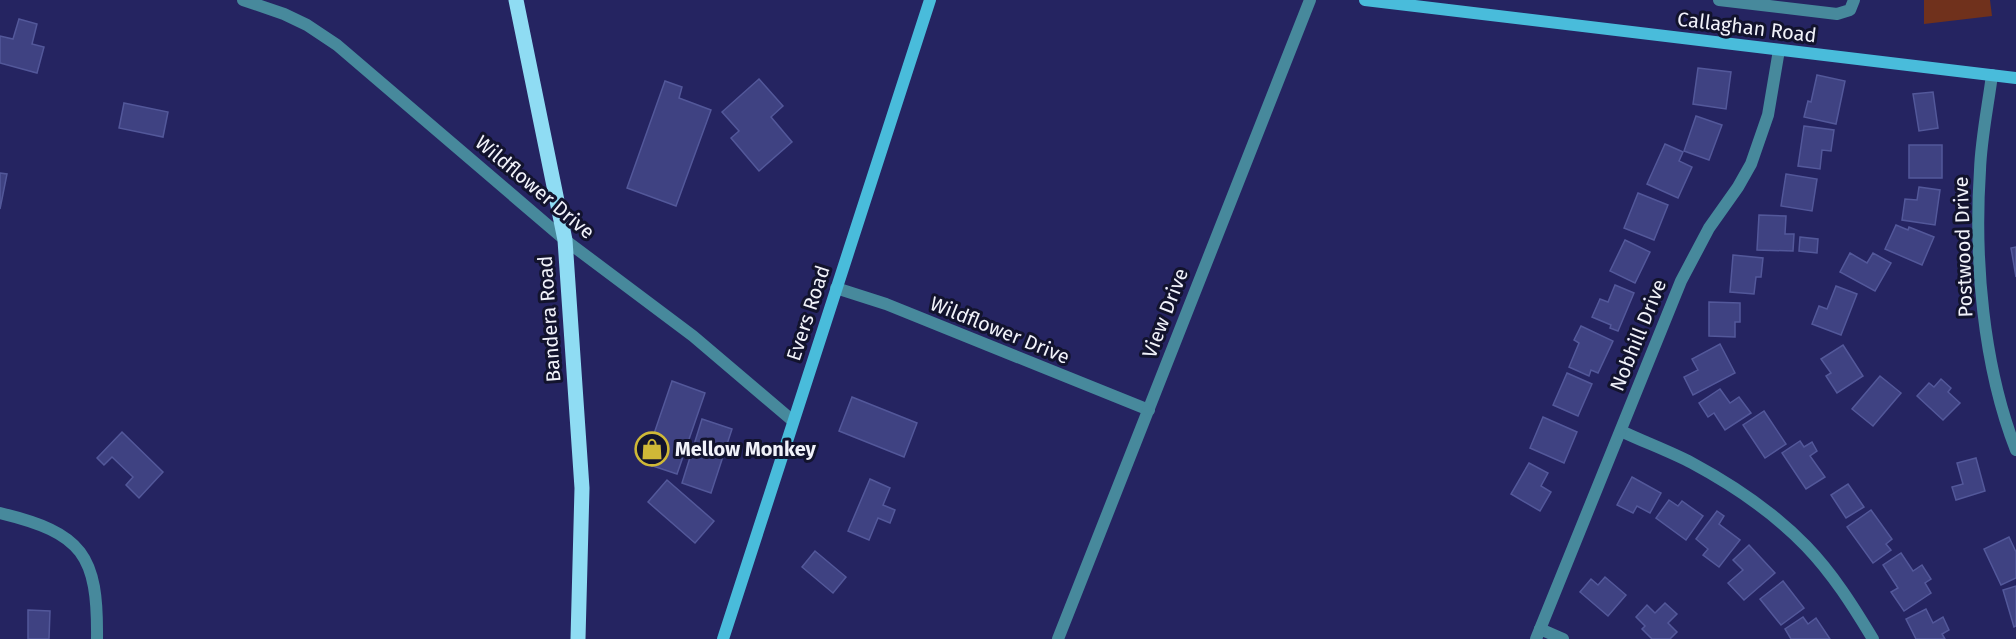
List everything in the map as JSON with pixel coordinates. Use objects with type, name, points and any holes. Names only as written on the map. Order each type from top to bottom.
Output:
[{"type":"main road","name":"Bandera Road","points":[[516,0],[565,240],[582,488],[578,639]]},
{"type":"main road","name":"Evers Road","points":[[723,639],[930,0]]},
{"type":"main road","name":"Callaghan Road","points":[[1365,0],[2016,78]]},
{"type":"street","name":"Wildflower Drive","points":[[243,0],[284,14],[307,25],[337,45],[565,240],[693,336],[793,421]]},
{"type":"street","name":"View Drive","points":[[1058,639],[1149,410],[1212,243],[1310,0]]},
{"type":"street","name":"Callaghan Road","points":[[1719,0],[1837,14],[1844,13],[1854,3]]},
{"type":"street","name":"Nobhill Drive","points":[[1538,634],[1681,281],[1708,228],[1738,187],[1751,164],[1768,115],[1779,50]]},
{"type":"street","name":"Postwood Drive","points":[[1992,75],[1980,170],[1980,263],[1986,328],[1994,375],[2016,450]]},
{"type":"street","name":"Wildflower Drive","points":[[836,288],[886,304],[1149,410]]},
{"type":"street","points":[[1621,431],[1691,463],[1738,491],[1778,520],[1807,547],[1846,594],[1873,639]]},
{"type":"street","points":[[0,513],[29,520],[59,533],[83,555],[93,575],[98,611],[97,639]]},
{"type":"street","points":[[1538,634],[1563,639]]},
{"type":"shaded area","points":[[1924,0],[1990,0],[1992,16],[1924,24]]},
{"type":"building","points":[[19,19],[37,24],[32,44],[44,47],[37,73],[0,63],[0,36],[13,39]]},
{"type":"building","points":[[1698,68],[1731,72],[1726,109],[1693,104]]},
{"type":"building","points":[[1817,75],[1845,81],[1836,124],[1804,117],[1808,101],[1811,102]]},
{"type":"building","points":[[759,79],[783,106],[771,117],[792,142],[759,171],[731,138],[739,131],[722,112]]},
{"type":"building","points":[[665,81],[682,87],[679,98],[711,110],[676,206],[627,188]]},
{"type":"building","points":[[1933,92],[1938,128],[1919,131],[1913,94]]},
{"type":"building","points":[[124,103],[168,112],[163,137],[119,128]]},
{"type":"building","points":[[1696,116],[1722,125],[1709,160],[1684,151]]},
{"type":"building","points":[[1804,126],[1834,130],[1831,151],[1822,150],[1820,169],[1798,166]]},
{"type":"building","points":[[1665,144],[1683,152],[1679,161],[1692,167],[1678,198],[1647,184]]},
{"type":"building","points":[[1909,145],[1942,145],[1942,178],[1909,178]]},
{"type":"building","points":[[0,173],[7,174],[0,209]]},
{"type":"building","points":[[1786,174],[1817,179],[1812,211],[1781,206]]},
{"type":"building","points":[[1919,187],[1940,190],[1935,225],[1902,220],[1905,199],[1917,200]]},
{"type":"building","points":[[1638,193],[1668,205],[1654,240],[1624,228]]},
{"type":"building","points":[[1759,215],[1786,216],[1785,234],[1794,234],[1793,251],[1757,250]]},
{"type":"building","points":[[1896,225],[1908,230],[1909,227],[1934,237],[1922,265],[1885,249]]},
{"type":"building","points":[[1800,237],[1818,239],[1817,253],[1799,251]]},
{"type":"building","points":[[1625,240],[1650,252],[1635,283],[1610,271]]},
{"type":"building","points":[[2016,247],[2016,277],[2011,248]]},
{"type":"building","points":[[1850,253],[1867,263],[1873,253],[1891,263],[1875,291],[1840,272]]},
{"type":"building","points":[[1733,255],[1763,258],[1761,277],[1756,277],[1754,294],[1730,292]]},
{"type":"building","points":[[1615,285],[1634,293],[1618,331],[1610,328],[1611,325],[1592,317],[1600,299],[1608,302]]},
{"type":"building","points":[[1836,286],[1857,294],[1841,335],[1812,324],[1819,306],[1827,309]]},
{"type":"building","points":[[1709,302],[1740,303],[1740,322],[1735,322],[1735,337],[1709,336]]},
{"type":"building","points":[[1581,326],[1613,341],[1598,373],[1591,370],[1589,376],[1569,367],[1579,343],[1574,340]]},
{"type":"building","points":[[1720,344],[1735,373],[1693,395],[1684,377],[1698,370],[1692,359]]},
{"type":"building","points":[[1843,345],[1863,376],[1837,393],[1826,376],[1831,373],[1821,359]]},
{"type":"building","points":[[1567,373],[1592,384],[1578,416],[1553,405]]},
{"type":"building","points":[[1880,376],[1901,393],[1873,426],[1852,409]]},
{"type":"building","points":[[1941,379],[1951,388],[1948,392],[1960,403],[1943,420],[1917,396],[1929,383],[1934,387]]},
{"type":"building","points":[[672,381],[705,393],[677,474],[644,463]]},
{"type":"building","points":[[1720,389],[1730,403],[1739,397],[1751,413],[1725,430],[1714,413],[1708,417],[1699,403]]},
{"type":"building","points":[[852,397],[917,423],[904,457],[839,431]]},
{"type":"building","points":[[1764,411],[1786,444],[1765,458],[1743,425]]},
{"type":"building","points":[[1543,417],[1577,432],[1564,463],[1530,448]]},
{"type":"building","points":[[702,419],[732,429],[711,493],[682,483]]},
{"type":"building","points":[[122,432],[163,472],[139,498],[126,485],[133,477],[112,457],[104,465],[97,458]]},
{"type":"building","points":[[1800,441],[1804,447],[1812,442],[1817,451],[1810,456],[1825,477],[1806,489],[1782,453]]},
{"type":"building","points":[[1976,458],[1985,491],[1956,500],[1952,487],[1963,484],[1957,463]]},
{"type":"building","points":[[1529,463],[1548,473],[1541,486],[1551,492],[1540,511],[1511,494]]},
{"type":"building","points":[[1632,477],[1661,493],[1650,513],[1637,506],[1633,513],[1617,505]]},
{"type":"building","points":[[870,479],[890,488],[883,505],[895,510],[890,523],[878,518],[869,540],[848,531]]},
{"type":"building","points":[[667,480],[714,521],[695,543],[648,502]]},
{"type":"building","points":[[1848,484],[1864,507],[1846,518],[1831,495]]},
{"type":"building","points":[[1669,500],[1678,506],[1682,501],[1703,516],[1686,540],[1656,518]]},
{"type":"building","points":[[1871,510],[1892,539],[1886,544],[1891,550],[1873,563],[1847,527]]},
{"type":"building","points":[[1717,511],[1724,516],[1719,524],[1740,540],[1719,567],[1703,555],[1708,549],[1696,539]]},
{"type":"building","points":[[2009,537],[2016,552],[2016,578],[2001,585],[1984,549]]},
{"type":"building","points":[[1749,545],[1775,573],[1744,600],[1728,583],[1743,570],[1733,560]]},
{"type":"building","points":[[815,551],[846,577],[833,593],[802,567]]},
{"type":"building","points":[[1901,553],[1913,571],[1922,565],[1931,579],[1925,583],[1931,593],[1904,611],[1891,592],[1898,588],[1883,565]]},
{"type":"building","points":[[1605,577],[1626,595],[1608,616],[1580,592],[1591,579],[1598,585]]},
{"type":"building","points":[[1783,581],[1804,608],[1781,625],[1760,599]]},
{"type":"building","points":[[2016,586],[2016,626],[2014,627],[2003,590]]},
{"type":"building","points":[[1665,603],[1677,614],[1668,623],[1677,632],[1670,639],[1652,639],[1642,629],[1645,626],[1636,617],[1647,605],[1655,613]]},
{"type":"building","points":[[1926,609],[1933,623],[1943,617],[1949,630],[1942,634],[1945,639],[1916,639],[1906,619]]},
{"type":"building","points":[[28,610],[50,611],[49,639],[28,639]]},
{"type":"building","points":[[1803,617],[1808,624],[1816,618],[1830,639],[1791,639],[1785,629]]},
{"type":"place","name":"Mellow Monkey","points":[[652,449]]}]
